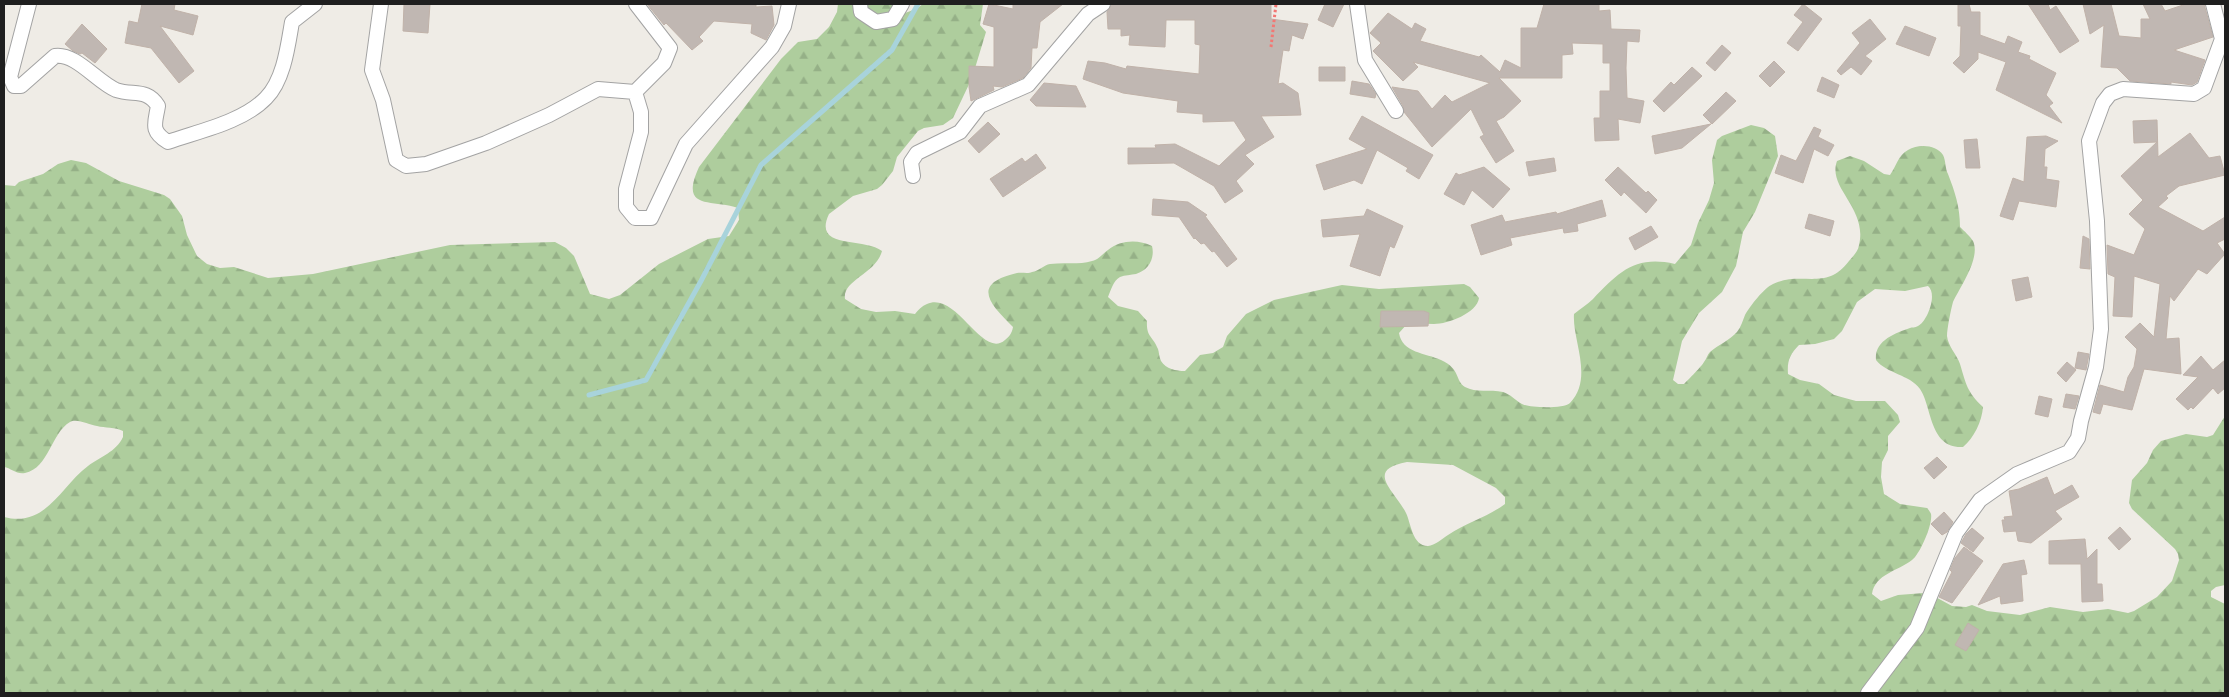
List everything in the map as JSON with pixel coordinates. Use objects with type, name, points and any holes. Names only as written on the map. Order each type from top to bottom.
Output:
[{"type":"street","points":[[29,4],[10,78],[14,86],[21,86],[55,56],[67,57],[116,90],[146,93],[154,99],[158,106],[154,127],[158,136],[168,142],[244,115],[267,97],[282,70],[292,22],[315,4]]},
{"type":"street","points":[[381,4],[372,70],[382,100],[396,160],[406,166],[426,164],[486,143],[549,115],[598,89],[636,92]]},
{"type":"street","points":[[636,4],[670,48],[664,63],[636,92]]},
{"type":"street","points":[[636,92],[641,112],[641,132],[626,189],[626,207],[635,218],[651,218],[686,144],[772,47],[784,26],[789,4]]},
{"type":"street","points":[[860,4],[861,12],[876,22],[893,19],[902,4]]},
{"type":"street","points":[[913,176],[912,162],[918,154],[960,132],[980,106],[1028,85],[1088,14],[1103,4]]},
{"type":"street","points":[[1357,4],[1365,60],[1396,111]]},
{"type":"street","points":[[1868,693],[1917,628],[1956,533],[1980,500],[2017,474],[2069,452],[2078,438],[2096,367],[2101,329],[2097,220],[2089,141],[2103,103],[2110,94],[2123,89],[2194,94],[2204,88],[2222,39],[2213,4]]},
{"type":"path","points":[[1271,47],[1276,4]]},
{"type":"green space","points":[[838,4],[893,4],[895,8],[905,13],[923,4],[983,4],[980,25],[986,32],[972,78],[953,118],[943,125],[924,128],[918,131],[897,157],[893,171],[882,185],[877,189],[853,196],[829,214],[826,225],[828,233],[834,238],[864,244],[882,251],[879,259],[873,266],[845,292],[845,299],[861,309],[876,312],[895,311],[915,314],[927,304],[938,303],[949,307],[978,334],[987,341],[996,344],[1008,338],[1013,327],[992,303],[989,289],[993,283],[1017,273],[1035,271],[1050,264],[1092,261],[1118,244],[1141,242],[1152,246],[1153,255],[1148,267],[1136,274],[1122,276],[1118,279],[1112,286],[1108,297],[1118,306],[1138,311],[1147,321],[1149,333],[1158,349],[1163,364],[1168,368],[1178,371],[1185,371],[1200,355],[1213,353],[1223,347],[1227,336],[1246,314],[1274,300],[1342,285],[1379,289],[1464,284],[1470,287],[1479,298],[1473,308],[1461,317],[1447,322],[1407,324],[1399,333],[1405,345],[1415,351],[1447,363],[1455,371],[1460,382],[1469,389],[1503,392],[1522,404],[1532,406],[1554,407],[1567,405],[1577,393],[1581,371],[1574,314],[1591,301],[1611,281],[1629,268],[1649,262],[1675,264],[1691,245],[1698,223],[1709,200],[1714,183],[1712,160],[1717,140],[1722,136],[1751,125],[1764,128],[1775,136],[1778,156],[1755,212],[1743,232],[1736,266],[1722,292],[1699,313],[1682,341],[1673,380],[1678,384],[1684,384],[1701,367],[1710,352],[1737,332],[1750,307],[1769,286],[1784,280],[1831,276],[1840,270],[1856,252],[1859,245],[1860,232],[1858,220],[1837,180],[1835,171],[1837,161],[1850,156],[1864,161],[1884,174],[1890,175],[1899,158],[1908,150],[1922,146],[1936,149],[1944,157],[1946,170],[1957,200],[1960,227],[1972,239],[1975,248],[1972,264],[1953,302],[1947,336],[1968,387],[1983,407],[1979,423],[1971,439],[1963,447],[1952,446],[1944,441],[1933,425],[1920,389],[1910,380],[1886,368],[1876,360],[1876,353],[1882,343],[1898,332],[1917,327],[1925,319],[1932,301],[1931,290],[1928,286],[1905,291],[1875,289],[1857,302],[1842,331],[1834,339],[1815,344],[1799,345],[1791,355],[1788,365],[1788,374],[1800,380],[1819,384],[1834,395],[1856,401],[1885,401],[1898,415],[1900,422],[1888,436],[1888,450],[1882,462],[1881,477],[1884,494],[1900,504],[1927,508],[1931,513],[1931,519],[1919,552],[1912,560],[1882,577],[1874,587],[1872,594],[1881,601],[1898,595],[1924,593],[1930,594],[1952,606],[1966,607],[1972,605],[1987,611],[2020,615],[2050,607],[2083,612],[2108,609],[2128,613],[2134,611],[2157,597],[2172,581],[2179,560],[2175,549],[2132,509],[2129,503],[2132,480],[2147,463],[2153,450],[2161,441],[2186,434],[2207,437],[2213,435],[2225,416],[2225,585],[2216,587],[2211,591],[2211,597],[2225,604],[2225,693],[4,693],[4,517],[19,519],[31,517],[42,511],[88,466],[116,447],[123,437],[123,431],[73,421],[58,434],[45,458],[33,470],[22,473],[4,467],[4,185],[15,186],[19,182],[43,174],[58,164],[71,160],[86,163],[119,181],[164,195],[170,199],[182,216],[187,235],[197,256],[207,264],[220,268],[234,267],[268,278],[313,274],[450,245],[555,242],[566,248],[574,256],[590,294],[609,299],[620,295],[659,264],[708,239],[729,236],[739,220],[738,208],[701,201],[695,197],[693,191],[694,181],[699,167],[781,59],[798,42],[817,39],[829,27],[837,12]],"holes":[[[1407,462],[1453,465],[1496,488],[1505,497],[1505,504],[1436,543],[1428,546],[1423,545],[1415,538],[1406,513],[1386,483],[1385,476],[1387,470]]]},
{"type":"building","points":[[142,4],[175,4],[174,10],[198,16],[193,35],[160,26],[194,71],[179,83],[151,48],[125,43],[129,21],[138,23]]},
{"type":"building","points":[[404,4],[430,4],[428,33],[403,31]]},
{"type":"building","points":[[647,4],[756,4],[756,7],[772,6],[774,25],[766,40],[751,33],[752,24],[714,21],[699,37],[703,41],[692,50],[666,23],[664,25]]},
{"type":"building","points":[[989,4],[1013,9],[1013,4],[1063,4],[1040,22],[1037,48],[1032,48],[1031,68],[1023,78],[1002,87],[993,86],[994,90],[971,101],[969,66],[994,67],[994,27],[983,24]]},
{"type":"building","points":[[1112,4],[1271,4],[1271,19],[1308,24],[1303,39],[1292,35],[1289,51],[1283,50],[1278,84],[1283,83],[1298,93],[1301,115],[1261,116],[1274,137],[1245,155],[1254,164],[1236,181],[1243,191],[1225,203],[1214,186],[1174,163],[1128,164],[1128,148],[1156,148],[1155,145],[1175,144],[1219,166],[1246,140],[1234,121],[1203,122],[1203,114],[1177,112],[1178,101],[1123,93],[1083,79],[1088,61],[1105,63],[1126,69],[1127,66],[1199,74],[1200,45],[1195,44],[1195,20],[1166,20],[1165,47],[1129,45],[1130,35],[1121,36],[1121,29],[1108,29],[1107,12]]},
{"type":"building","points":[[1325,4],[1344,4],[1333,27],[1318,20]]},
{"type":"building","points":[[1544,4],[1599,4],[1599,11],[1610,10],[1611,29],[1640,30],[1639,42],[1627,41],[1626,68],[1627,98],[1644,101],[1640,123],[1618,119],[1619,140],[1595,141],[1594,118],[1600,118],[1600,91],[1610,91],[1610,63],[1603,63],[1603,44],[1572,43],[1573,54],[1562,55],[1562,78],[1499,78],[1521,101],[1504,117],[1496,121],[1514,151],[1496,163],[1480,137],[1484,135],[1471,109],[1432,147],[1404,112],[1403,106],[1392,87],[1418,91],[1432,109],[1445,95],[1452,102],[1490,83],[1413,62],[1418,67],[1403,81],[1373,51],[1381,43],[1370,33],[1388,13],[1412,29],[1415,23],[1426,29],[1420,41],[1479,57],[1481,55],[1500,72],[1505,60],[1521,68],[1521,28],[1537,28]]},
{"type":"building","points":[[1803,4],[1822,19],[1798,51],[1787,43],[1803,22],[1794,15]]},
{"type":"building","points":[[1958,4],[1969,4],[1971,12],[1980,12],[1980,35],[2005,44],[2008,36],[2022,42],[2018,52],[2030,56],[2029,59],[2056,73],[2046,95],[2053,103],[2049,106],[2062,123],[1996,90],[2006,62],[1978,52],[1978,59],[1964,73],[1953,63],[1960,56],[1961,26],[1958,26]]},
{"type":"building","points":[[2028,4],[2048,4],[2050,10],[2056,6],[2079,41],[2060,53]]},
{"type":"building","points":[[2083,4],[2111,4],[2119,36],[2141,38],[2141,19],[2150,19],[2143,4],[2161,4],[2165,11],[2186,4],[2204,4],[2213,37],[2174,50],[2205,60],[2197,82],[2192,85],[2171,82],[2171,84],[2130,81],[2117,68],[2101,67],[2104,25],[2090,34]]},
{"type":"building","points":[[1870,19],[1886,39],[1865,56],[1872,61],[1861,75],[1851,67],[1841,75],[1837,71],[1860,43],[1852,33]]},
{"type":"building","points":[[82,24],[107,49],[95,63],[82,53],[73,51],[65,44]]},
{"type":"building","points":[[1905,26],[1936,38],[1929,56],[1896,44]]},
{"type":"building","points":[[1722,45],[1731,53],[1715,71],[1706,63]]},
{"type":"building","points":[[1774,61],[1785,72],[1770,87],[1759,76]]},
{"type":"building","points":[[1319,67],[1345,67],[1345,81],[1319,81]]},
{"type":"building","points":[[1692,67],[1702,76],[1664,112],[1653,101],[1671,82],[1674,85]]},
{"type":"building","points":[[1822,77],[1839,85],[1834,98],[1817,91]]},
{"type":"building","points":[[1352,81],[1369,84],[1376,94],[1375,98],[1350,94]]},
{"type":"building","points":[[1044,83],[1076,86],[1086,107],[1036,106],[1030,100]]},
{"type":"building","points":[[1726,92],[1736,101],[1712,124],[1703,115]]},
{"type":"building","points":[[1362,116],[1433,155],[1419,179],[1406,171],[1408,168],[1377,150],[1362,184],[1354,180],[1324,190],[1316,165],[1367,149],[1349,139]]},
{"type":"building","points":[[2157,120],[2158,157],[2190,133],[2209,158],[2220,156],[2225,175],[2179,186],[2166,196],[2168,198],[2158,207],[2203,231],[2225,217],[2225,239],[2217,243],[2225,254],[2207,274],[2198,269],[2174,301],[2170,296],[2166,339],[2179,338],[2181,374],[2144,369],[2132,410],[2103,404],[2100,414],[2093,412],[2100,385],[2124,392],[2128,377],[2134,367],[2137,349],[2125,337],[2140,323],[2154,337],[2160,284],[2134,276],[2132,317],[2113,316],[2115,277],[2108,274],[2107,245],[2134,255],[2145,229],[2129,214],[2143,200],[2121,176],[2157,142],[2134,143],[2133,121]]},
{"type":"building","points":[[988,122],[1000,134],[979,153],[968,141]]},
{"type":"building","points":[[1711,124],[1682,148],[1655,154],[1652,136]]},
{"type":"building","points":[[1814,127],[1821,130],[1818,137],[1834,145],[1828,156],[1814,149],[1803,183],[1775,173],[1781,155],[1796,161]]},
{"type":"building","points":[[2046,136],[2058,141],[2045,149],[2044,167],[2047,167],[2046,179],[2059,181],[2056,207],[2019,201],[2013,220],[2000,216],[2013,178],[2024,182],[2027,137]]},
{"type":"building","points":[[1977,139],[1980,168],[1966,168],[1964,140]]},
{"type":"building","points":[[1036,154],[1046,168],[1003,197],[990,179],[1022,158],[1025,162]]},
{"type":"building","points":[[1554,158],[1556,171],[1529,176],[1526,162]]},
{"type":"building","points":[[1484,167],[1510,189],[1493,208],[1472,190],[1464,205],[1444,194],[1456,173],[1459,175]]},
{"type":"building","points":[[1618,167],[1646,193],[1648,191],[1657,200],[1646,213],[1624,192],[1621,196],[1605,180]]},
{"type":"building","points":[[1153,199],[1188,202],[1207,215],[1205,216],[1237,259],[1227,267],[1214,251],[1212,252],[1204,243],[1201,244],[1194,239],[1179,217],[1152,215]]},
{"type":"building","points":[[1602,200],[1606,216],[1577,224],[1578,231],[1564,233],[1563,228],[1510,238],[1512,245],[1481,255],[1471,225],[1502,215],[1505,222],[1556,212],[1557,214]]},
{"type":"building","points":[[1367,209],[1403,226],[1394,248],[1390,246],[1380,276],[1350,266],[1360,234],[1323,237],[1321,220],[1364,216]]},
{"type":"building","points":[[1809,214],[1834,221],[1830,236],[1805,228]]},
{"type":"building","points":[[1651,226],[1658,237],[1635,250],[1629,238]]},
{"type":"building","points":[[2083,236],[2089,239],[2090,269],[2080,268]]},
{"type":"building","points":[[2028,277],[2032,297],[2016,301],[2012,280]]},
{"type":"building","points":[[1381,311],[1424,311],[1429,313],[1428,326],[1380,327]]},
{"type":"building","points":[[2078,352],[2089,354],[2086,370],[2075,368]]},
{"type":"building","points":[[2201,356],[2213,370],[2225,360],[2225,388],[2218,394],[2213,388],[2193,409],[2191,407],[2188,410],[2176,399],[2198,377],[2183,375]]},
{"type":"building","points":[[2067,362],[2076,370],[2066,382],[2057,373]]},
{"type":"building","points":[[2066,394],[2079,396],[2075,409],[2063,407]]},
{"type":"building","points":[[2039,396],[2052,399],[2048,417],[2035,414]]},
{"type":"building","points":[[1937,457],[1947,467],[1934,479],[1924,468]]},
{"type":"building","points":[[2047,477],[2054,495],[2072,485],[2079,497],[2055,511],[2062,519],[2031,543],[2018,541],[2016,531],[2004,532],[2002,520],[2005,520],[2004,517],[2013,516],[2009,491],[2019,489]]},
{"type":"building","points":[[1944,512],[1953,522],[1947,532],[1942,535],[1931,524]]},
{"type":"building","points":[[2120,527],[2131,539],[2119,550],[2108,538]]},
{"type":"building","points":[[1972,528],[1984,538],[1973,552],[1961,543]]},
{"type":"building","points":[[2085,539],[2087,559],[2097,549],[2097,584],[2102,584],[2103,601],[2082,602],[2081,564],[2049,564],[2049,541]]},
{"type":"building","points":[[1964,547],[1983,561],[1952,603],[1939,597],[1952,572],[1950,570],[1955,558]]},
{"type":"building","points":[[2024,560],[2027,574],[2021,575],[2023,601],[2001,604],[2000,596],[1978,605],[2003,564]]},
{"type":"building","points":[[1968,623],[1979,630],[1966,651],[1955,645]]},
{"type":"waterway","points":[[589,395],[646,380],[701,281],[761,165],[892,50],[918,4]]}]
